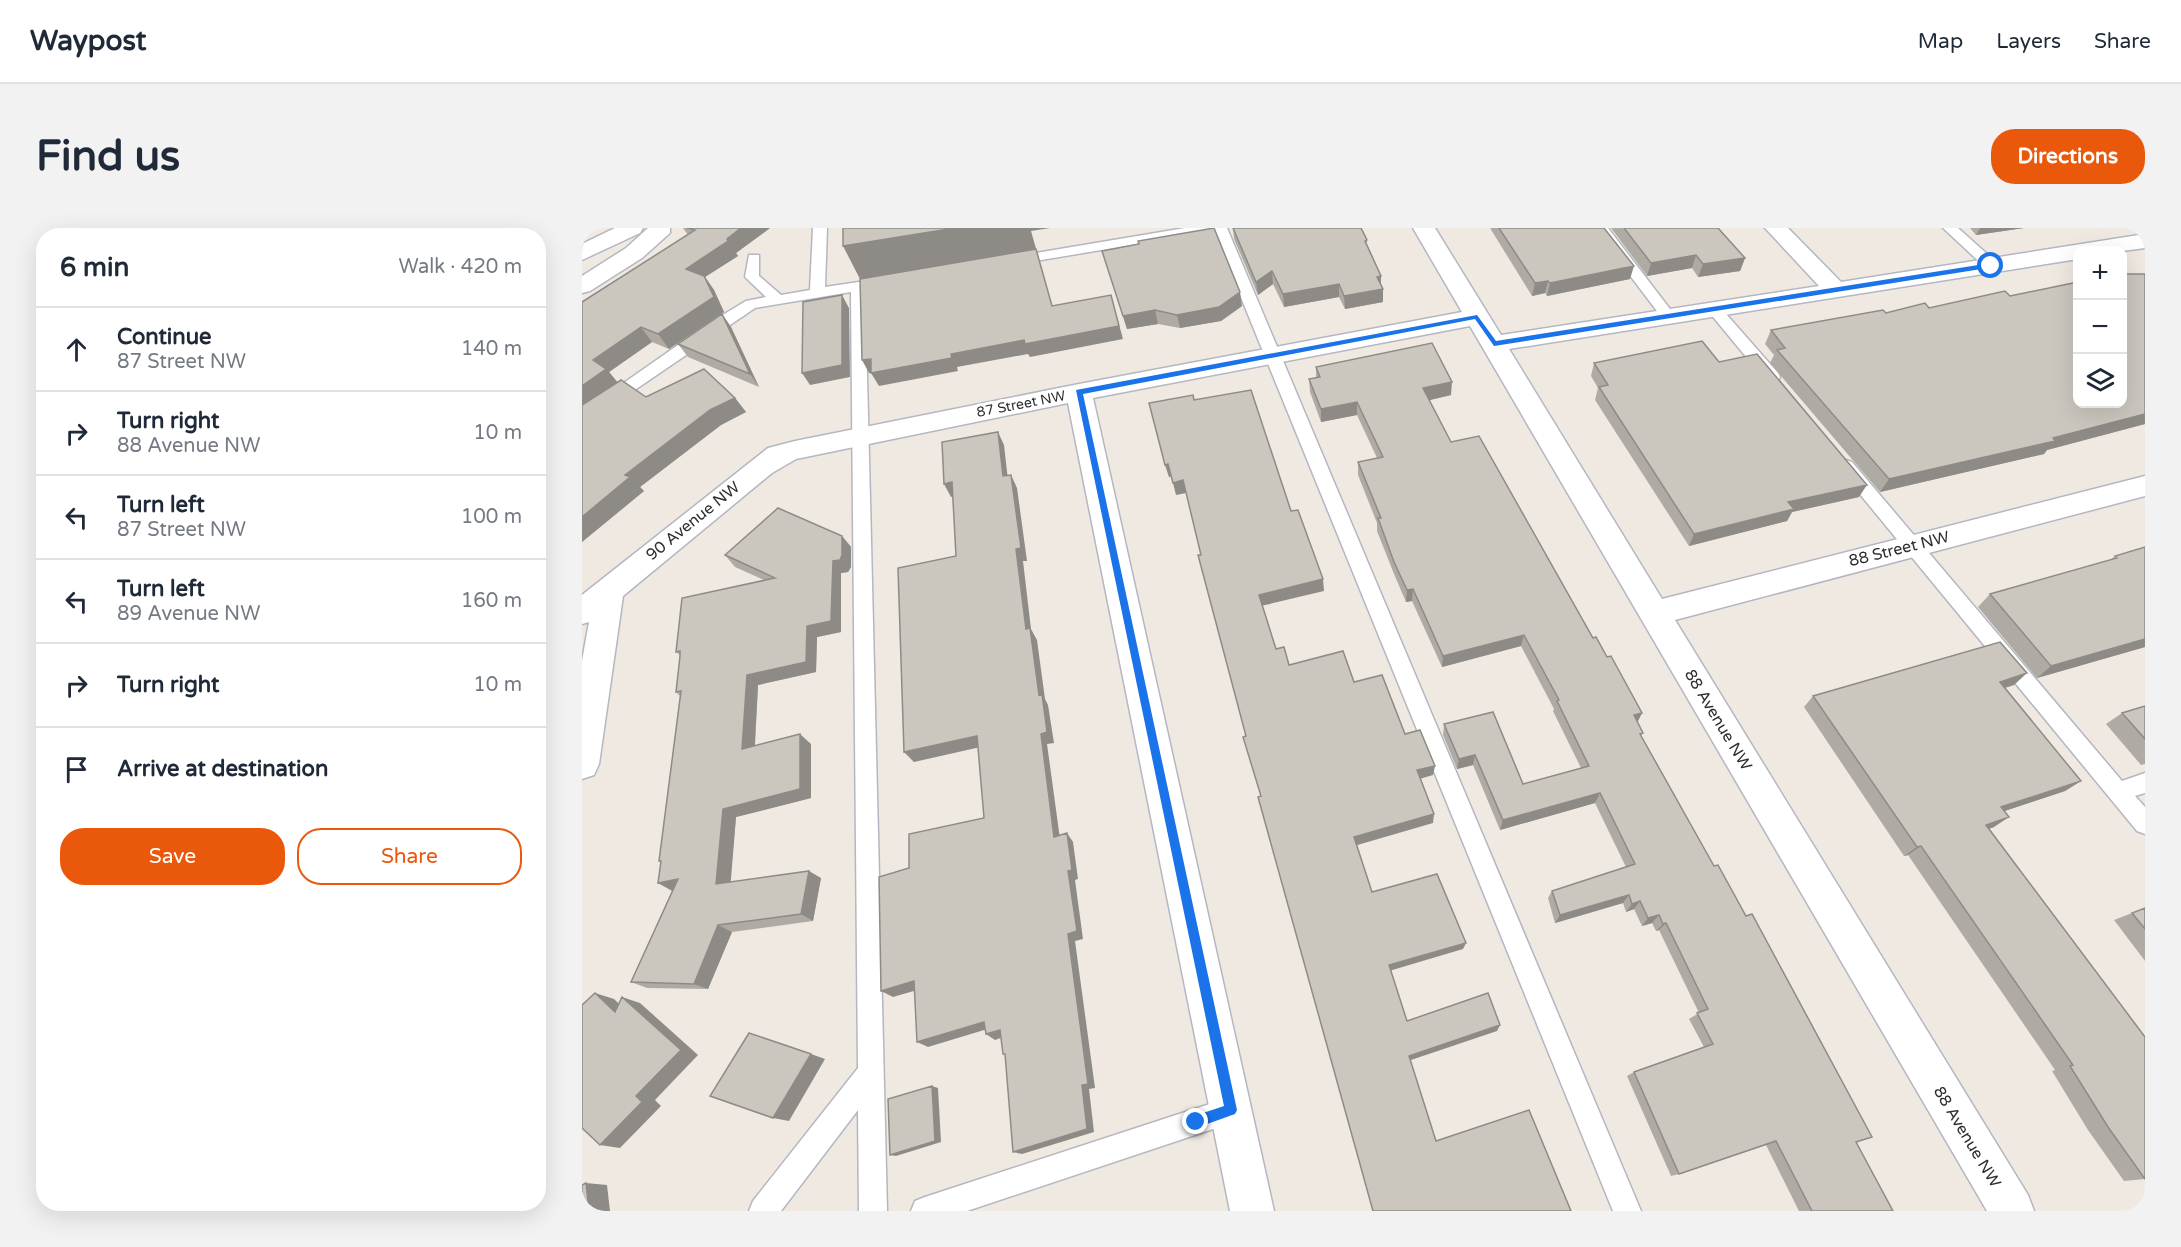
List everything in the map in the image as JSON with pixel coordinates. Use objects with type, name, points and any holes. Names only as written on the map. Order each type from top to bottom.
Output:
[{"type":"street","points":[[582,251],[607,228]]},
{"type":"street","points":[[582,251],[632,228]]},
{"type":"street","points":[[582,286],[634,253],[658,233],[659,228]]},
{"type":"street","name":"88 Avenue NW","points":[[1424,228],[2012,1211]]},
{"type":"street","points":[[1776,228],[1836,290]]},
{"type":"street","points":[[2127,228],[2145,241]]},
{"type":"street","points":[[2112,246],[2145,241]]},
{"type":"street","name":"87 Street NW","points":[[778,456],[861,436],[1270,356],[1486,330],[1668,316],[2073,253]]},
{"type":"street","points":[[1079,392],[1252,1211]]},
{"type":"street","name":"90 Avenue NW","points":[[582,612],[762,466],[778,456]]},
{"type":"street","name":"88 Street NW","points":[[1654,613],[2145,486]]},
{"type":"street","points":[[582,764],[609,589]]},
{"type":"lane","points":[[817,293],[820,228]]},
{"type":"lane","points":[[1104,228],[1109,245]]},
{"type":"lane","points":[[995,264],[1109,245],[1170,231],[1209,228]]},
{"type":"lane","points":[[1220,228],[1270,356],[1627,1211]]},
{"type":"lane","points":[[1601,228],[1668,316]]},
{"type":"lane","points":[[1950,228],[1991,266]]},
{"type":"lane","points":[[754,258],[752,277],[778,300]]},
{"type":"lane","points":[[582,420],[716,325],[751,304],[892,281]]},
{"type":"lane","points":[[858,286],[873,1211]]},
{"type":"lane","points":[[1714,309],[1784,392]]},
{"type":"lane","points":[[1837,455],[2145,824]]},
{"type":"lane","points":[[2118,792],[2145,783]]},
{"type":"lane","points":[[763,1211],[871,1072]]},
{"type":"lane","points":[[925,1211],[1231,1110]]},
{"type":"building","points":[[687,228],[741,228],[727,239],[728,241],[686,269],[704,276],[714,297],[658,334],[641,327],[593,360],[606,369],[582,386],[582,302],[695,230]]},
{"type":"building","points":[[843,228],[955,228],[843,246]]},
{"type":"building","points":[[1214,228],[1240,292],[1219,307],[1177,315],[1155,310],[1123,316],[1102,251],[1139,244],[1138,241]]},
{"type":"building","points":[[1233,228],[1361,228],[1381,276],[1377,277],[1383,289],[1344,296],[1339,284],[1283,294],[1272,271],[1256,282]]},
{"type":"building","points":[[1499,228],[1604,228],[1634,266],[1550,283],[1548,281],[1535,283]]},
{"type":"building","points":[[1624,228],[1718,228],[1745,258],[1703,264],[1696,255],[1651,263]]},
{"type":"building","points":[[1036,249],[1052,306],[1111,295],[1119,326],[1025,344],[1024,340],[951,354],[952,358],[871,373],[871,359],[862,360],[860,279]]},
{"type":"building","points":[[2127,274],[2145,274],[2145,414],[2053,438],[2055,441],[1889,479],[1777,350],[1785,348],[1771,330],[1883,310],[1886,313],[1925,303],[1929,308],[2005,291],[2010,296],[2073,283],[2073,408],[2127,408]]},
{"type":"building","points":[[842,295],[842,365],[802,373],[803,302]]},
{"type":"building","points":[[722,314],[750,374],[678,344]]},
{"type":"building","points":[[1702,341],[1719,362],[1757,354],[1867,485],[1788,502],[1794,509],[1694,534],[1599,387],[1608,385],[1594,363]]},
{"type":"building","points":[[1432,343],[1452,382],[1423,388],[1451,442],[1479,436],[1593,638],[1596,637],[1607,657],[1611,656],[1642,713],[1634,715],[1643,733],[1640,734],[1714,866],[1718,865],[1746,916],[1752,914],[1872,1137],[1856,1142],[1893,1211],[1812,1211],[1776,1141],[1679,1174],[1634,1072],[1713,1044],[1697,1013],[1708,1009],[1666,923],[1663,924],[1659,915],[1648,918],[1640,901],[1632,904],[1629,895],[1560,915],[1552,891],[1635,864],[1600,793],[1503,820],[1475,755],[1459,759],[1444,724],[1493,712],[1523,784],[1589,766],[1557,701],[1559,700],[1524,635],[1443,656],[1413,589],[1407,590],[1394,562],[1378,518],[1381,518],[1358,462],[1383,457],[1357,402],[1321,409],[1309,379],[1320,377],[1316,367]]},
{"type":"building","points":[[704,369],[735,398],[710,410],[625,475],[630,477],[582,517],[582,405],[621,380],[646,397]]},
{"type":"building","points":[[1251,390],[1291,511],[1298,510],[1323,579],[1259,595],[1276,649],[1284,647],[1289,665],[1343,651],[1354,682],[1382,675],[1405,734],[1420,730],[1435,766],[1417,770],[1434,814],[1354,837],[1372,892],[1437,874],[1466,943],[1389,965],[1407,1021],[1488,993],[1500,1025],[1409,1056],[1436,1141],[1529,1110],[1571,1211],[1373,1211],[1258,797],[1261,796],[1243,737],[1246,736],[1198,555],[1201,555],[1183,480],[1173,483],[1168,464],[1165,465],[1149,403],[1193,395],[1194,400]]},
{"type":"building","points":[[998,432],[1003,476],[1011,475],[1021,548],[1016,549],[1026,629],[1030,628],[1039,695],[1042,694],[1047,732],[1041,734],[1054,837],[1067,833],[1072,870],[1068,871],[1077,931],[1068,934],[1088,1084],[1082,1085],[1087,1129],[1013,1152],[1005,1054],[1003,1054],[1000,1030],[986,1034],[984,1022],[917,1042],[914,981],[881,991],[879,877],[909,868],[909,834],[984,818],[977,736],[904,752],[898,568],[956,556],[952,482],[944,484],[942,442]]},
{"type":"building","points":[[778,508],[842,536],[842,555],[840,560],[833,561],[831,621],[807,626],[806,662],[747,675],[742,749],[800,734],[800,789],[723,809],[716,884],[809,871],[801,914],[718,925],[694,984],[631,982],[678,879],[658,883],[681,691],[676,692],[680,651],[676,652],[682,598],[775,578],[725,555]]},
{"type":"building","points":[[2145,547],[2145,639],[2051,666],[1990,594],[2117,558],[2115,556]]},
{"type":"building","points":[[2000,642],[2027,673],[2000,682],[2081,781],[2001,807],[2009,817],[1986,825],[2145,1037],[2145,1179],[2108,1127],[2070,1066],[2073,1065],[1921,846],[1917,847],[1813,696]]},
{"type":"building","points":[[2145,706],[2145,739],[2122,713]]},
{"type":"building","points":[[2145,908],[2145,929],[2132,913]]},
{"type":"building","points":[[595,993],[615,1012],[622,997],[681,1050],[636,1096],[642,1102],[600,1145],[582,1128],[582,1005]]},
{"type":"building","points":[[749,1033],[811,1054],[773,1118],[710,1096]]},
{"type":"building","points":[[932,1086],[935,1141],[890,1155],[888,1099]]},
{"type":"building","points":[[586,1183],[589,1211],[582,1211],[582,1185]]},
{"type":"route","points":[[1196,1122],[1231,1110],[1079,392],[1477,317],[1494,344],[1991,266]]}]
